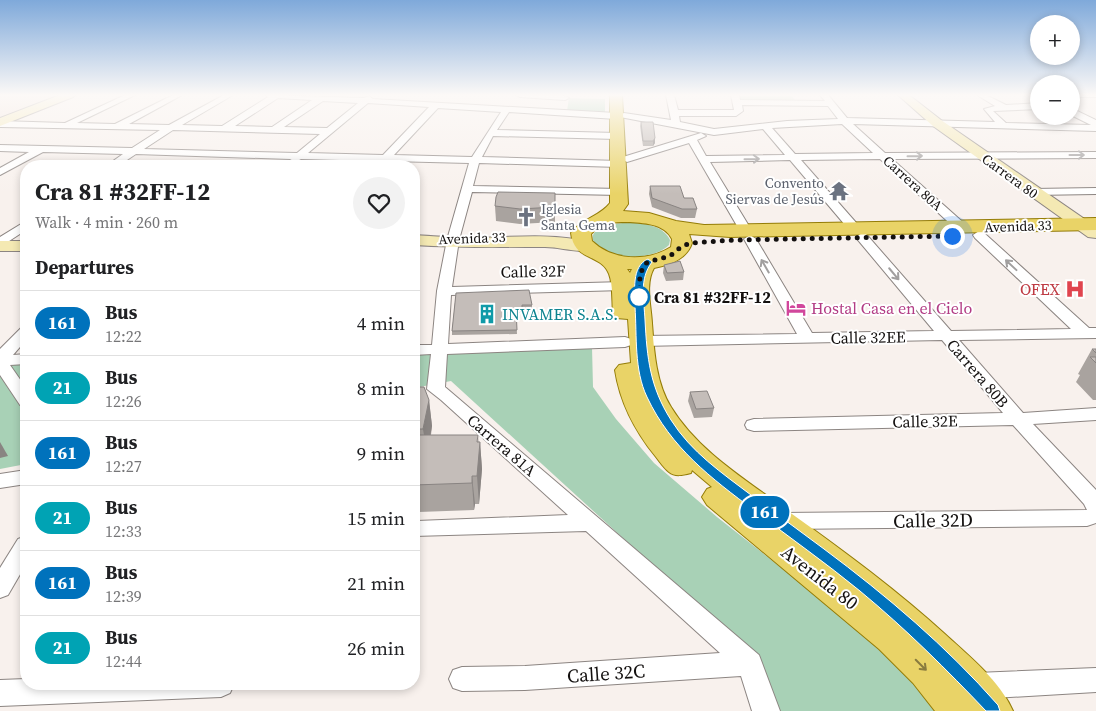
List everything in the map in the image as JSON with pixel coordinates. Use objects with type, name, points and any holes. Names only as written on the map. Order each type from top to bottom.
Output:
[{"type":"main road","points":[[618,128],[617,136],[630,201],[632,206],[648,218]]},
{"type":"main road","points":[[600,248],[619,204],[623,161],[621,128]]},
{"type":"main road","points":[[600,248],[626,216],[648,218]]},
{"type":"main road","name":"Avenida 33","points":[[648,218],[670,226],[748,235],[1092,230]]},
{"type":"main road","points":[[670,226],[681,236],[683,241],[681,247]]},
{"type":"main road","name":"Avenida 33","points":[[600,248],[622,262],[648,262],[670,256],[681,247],[702,241],[748,235]]},
{"type":"main road","name":"Avenida 80","points":[[600,248],[633,341],[643,362],[651,395],[667,424],[707,468],[865,587],[924,640],[966,699]]},
{"type":"main road","name":"Avenida 80","points":[[648,262],[642,268],[638,282],[631,387],[636,404],[655,437],[694,477],[893,637],[927,670],[966,699],[992,711]]},
{"type":"street","points":[[120,160],[170,128]]},
{"type":"street","points":[[180,128],[328,131]]},
{"type":"street","points":[[294,160],[332,128]]},
{"type":"street","points":[[386,160],[415,128]]},
{"type":"street","name":"Carrera 81A","points":[[493,128],[476,160],[453,240],[444,291],[439,349],[428,391],[591,523],[750,663]]},
{"type":"street","points":[[698,128],[714,132]]},
{"type":"street","points":[[420,161],[623,161],[714,132],[746,128]]},
{"type":"street","name":"Carrera 80B","points":[[767,128],[1094,508]]},
{"type":"street","name":"Carrera 80A","points":[[852,128],[1090,333]]},
{"type":"street","name":"Carrera 80","points":[[944,128],[1033,192],[1092,230]]},
{"type":"street","points":[[490,133],[617,136]]},
{"type":"street","points":[[691,139],[808,338]]},
{"type":"street","points":[[0,148],[298,156],[355,160]]},
{"type":"street","points":[[0,160],[26,149]]},
{"type":"street","points":[[21,160],[40,149]]},
{"type":"street","points":[[204,160],[212,154]]},
{"type":"street","points":[[704,160],[981,154],[1096,154]]},
{"type":"street","points":[[0,172],[20,160]]},
{"type":"street","points":[[467,189],[620,192]]},
{"type":"street","points":[[1033,192],[1096,190]]},
{"type":"street","points":[[0,245],[20,230]]},
{"type":"street","name":"Avenida 33","points":[[420,240],[547,242],[600,248]]},
{"type":"street","points":[[0,245],[20,246]]},
{"type":"street","name":"Calle 32F","points":[[444,291],[600,248]]},
{"type":"street","name":"Calle 32EE","points":[[420,350],[633,341],[1090,333]]},
{"type":"street","points":[[0,360],[20,338]]},
{"type":"street","points":[[0,360],[20,359]]},
{"type":"street","points":[[0,360],[20,392]]},
{"type":"street","name":"Calle 32E","points":[[754,425],[1096,414]]},
{"type":"street","points":[[0,482],[20,478]]},
{"type":"street","name":"Calle 32D","points":[[779,522],[1094,508]]},
{"type":"street","points":[[420,529],[591,523]]},
{"type":"street","points":[[0,588],[20,555]]},
{"type":"street","points":[[750,663],[766,711]]},
{"type":"street","name":"Calle 32C","points":[[462,679],[525,678],[750,663]]},
{"type":"street","points":[[966,699],[1096,680]]},
{"type":"street","points":[[0,693],[74,690]]},
{"type":"green space","points":[[630,222],[658,228],[667,235],[670,240],[669,245],[653,254],[632,257],[611,254],[596,245],[593,239],[594,234],[598,230],[611,225]]},
{"type":"green space","points":[[592,347],[593,387],[616,419],[654,463],[717,517],[858,628],[902,668],[939,711],[773,711],[751,655],[451,381],[420,387],[420,350]]},
{"type":"green space","points":[[0,364],[20,364],[20,465],[0,469]]},
{"type":"building","points":[[642,128],[654,128],[655,138],[653,141],[643,141]]},
{"type":"building","points":[[650,186],[680,186],[684,198],[693,198],[697,209],[682,209],[652,198]]},
{"type":"building","points":[[498,192],[555,193],[555,207],[520,209],[495,206]]},
{"type":"building","points":[[680,261],[684,272],[667,273],[664,265]]},
{"type":"building","name":"INVAMER S.A.S.","points":[[529,290],[532,305],[522,305],[522,309],[516,309],[517,330],[452,331],[456,293]]},
{"type":"building","points":[[1090,357],[1096,357],[1096,363]]},
{"type":"building","points":[[420,387],[424,387],[429,400],[423,429],[420,429]]},
{"type":"building","points":[[707,391],[714,408],[696,409],[690,392]]},
{"type":"building","points":[[420,435],[478,435],[477,442],[480,442],[477,476],[472,476],[472,483],[420,485]]},
{"type":"bus line","name":"161","points":[[648,262],[642,268],[638,282],[643,362],[651,395],[667,424],[692,454],[707,468],[865,587],[904,621],[972,686],[992,711]]},
{"type":"place","name":"Convento Siervas de Jesús","points":[[839,191]]},
{"type":"place","name":"Iglesia Santa Gema","points":[[526,217]]},
{"type":"place","name":"OFEX","points":[[1075,289]]},
{"type":"place","name":"Cra 81 #32FF-12","points":[[639,297]]},
{"type":"place","name":"Hostal Casa en el Cielo","points":[[796,308]]},
{"type":"place","name":"INVAMER S.A.S.","points":[[487,314]]},
{"type":"route","points":[[639,297],[638,282],[644,265],[648,262],[670,256],[681,247],[690,243],[734,240],[952,236]]}]
